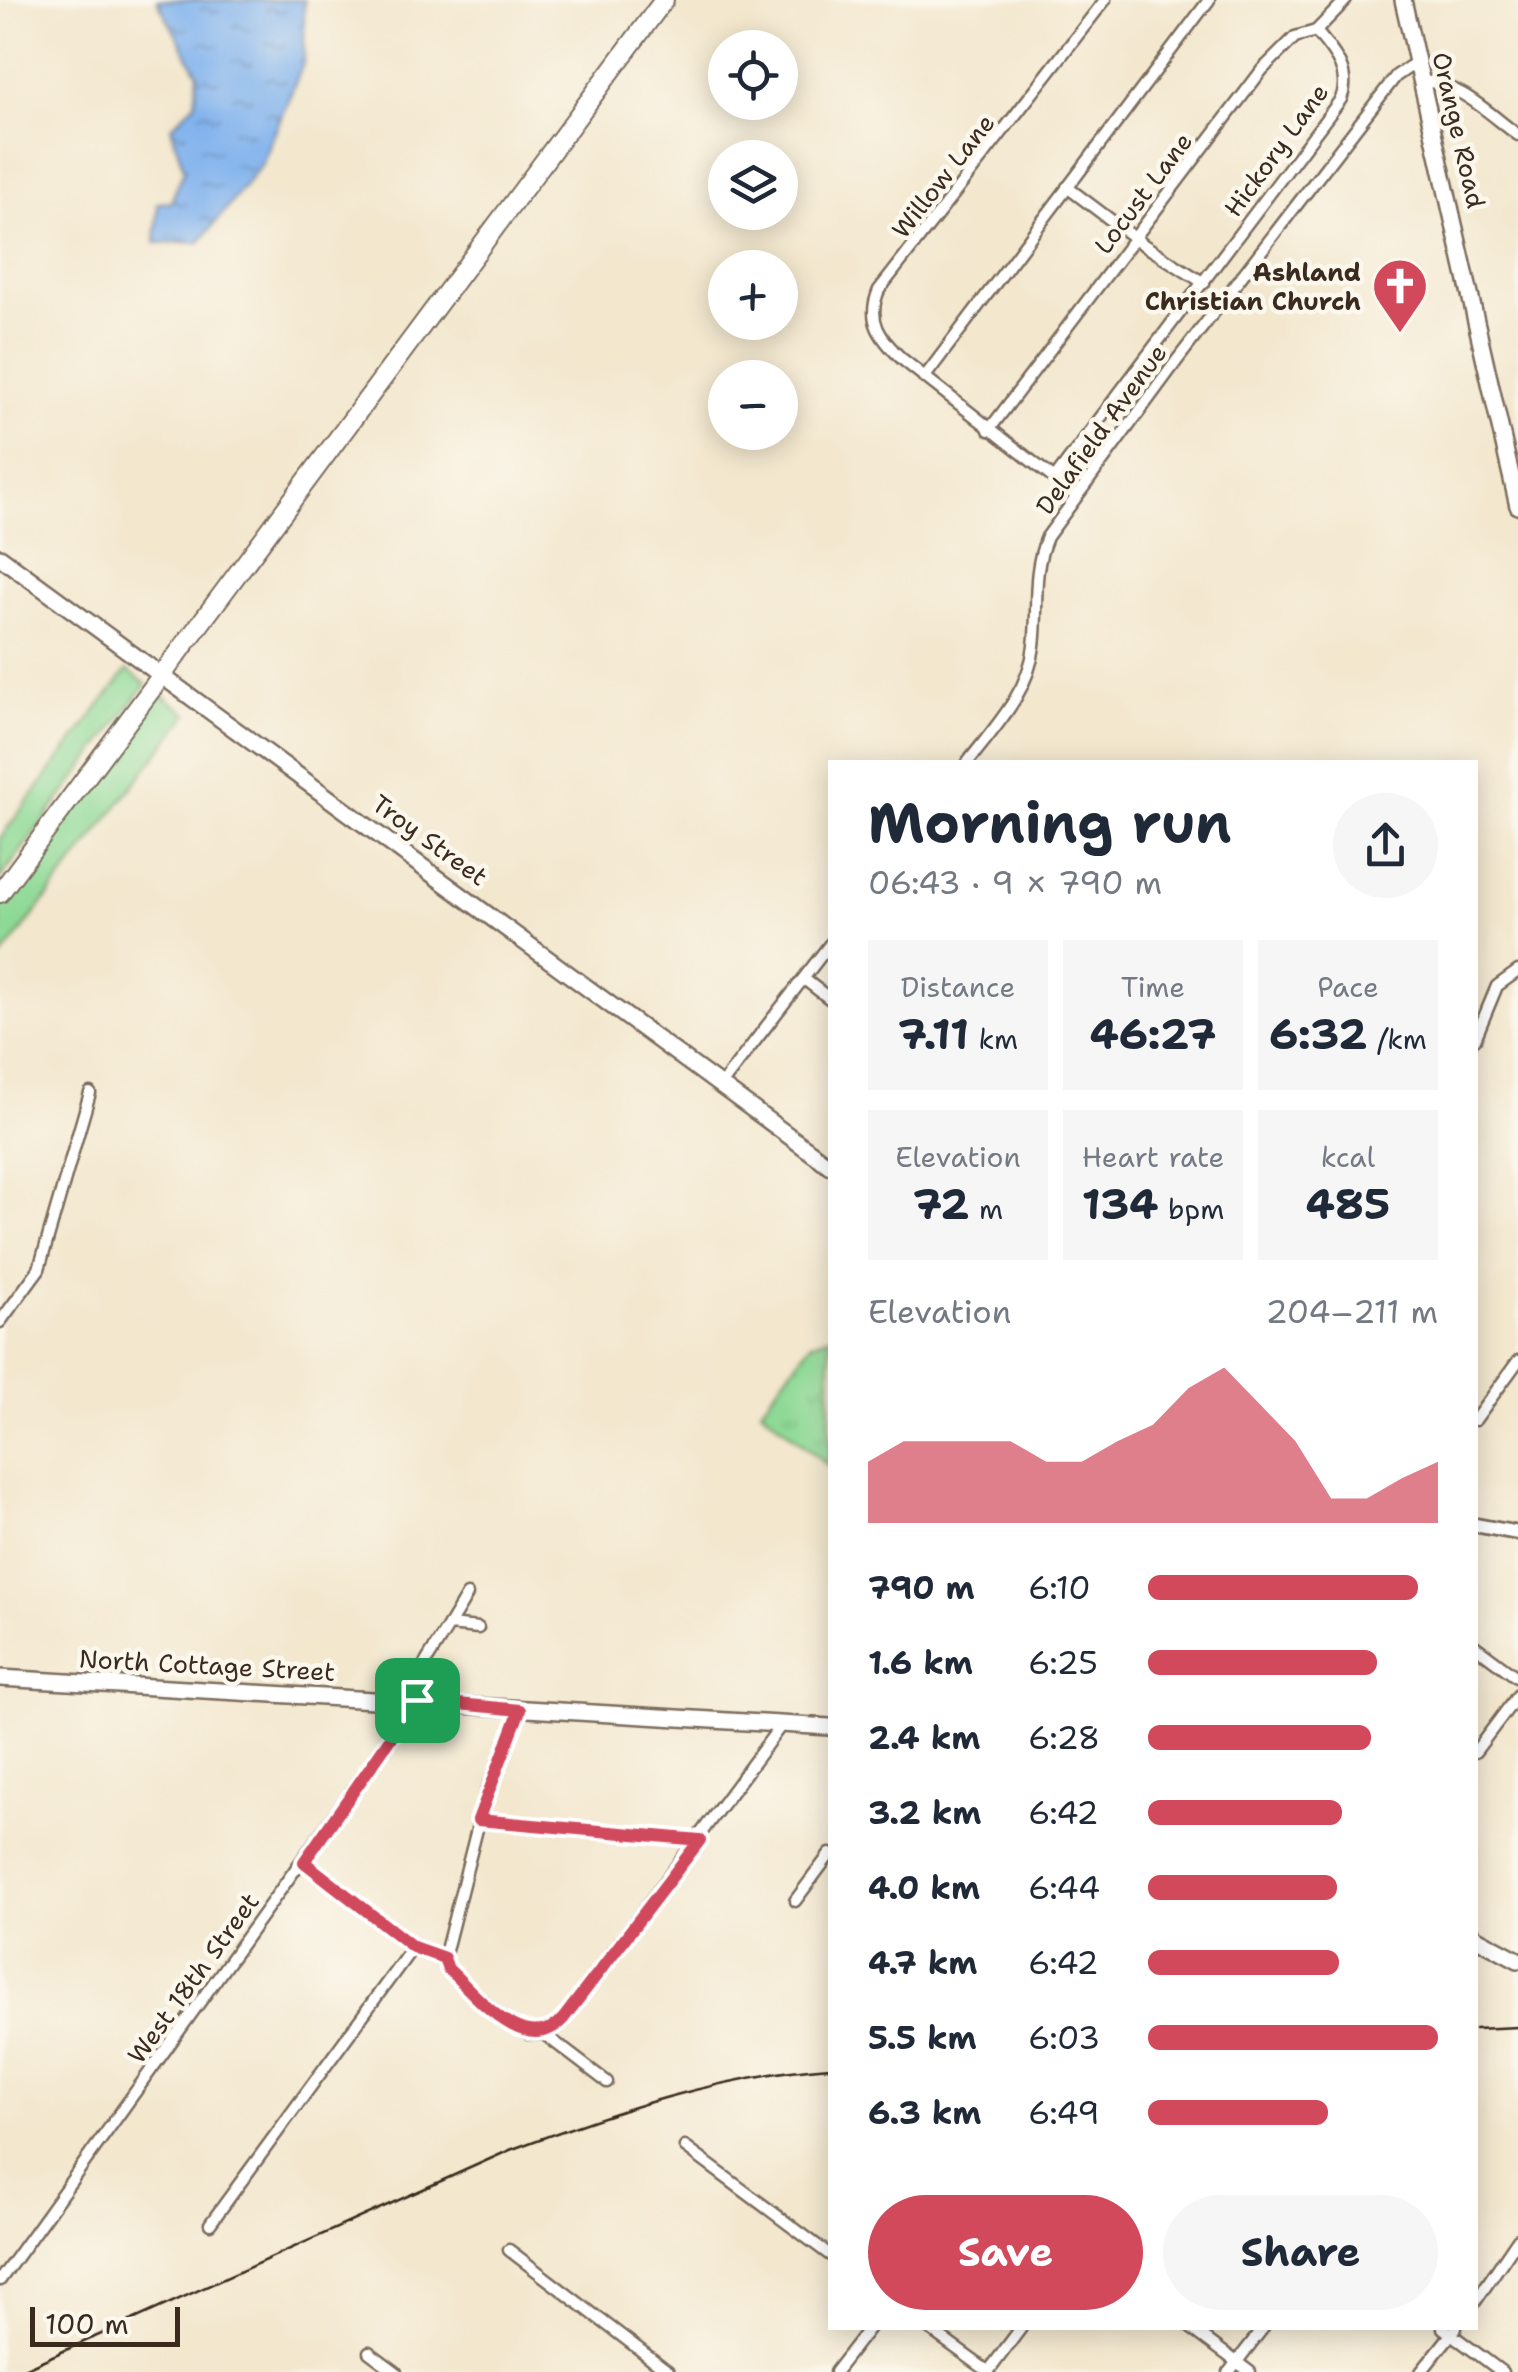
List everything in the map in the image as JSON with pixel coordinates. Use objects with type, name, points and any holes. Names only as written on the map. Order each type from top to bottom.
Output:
[{"type":"highway","points":[[0,894],[664,0]]},
{"type":"main road","name":"Orange Road","points":[[1403,0],[1518,506]]},
{"type":"main road","name":"Troy Street","points":[[0,557],[828,1165]]},
{"type":"main road","name":"North Cottage Street","points":[[0,1678],[828,1727]]},
{"type":"main road","points":[[1478,1939],[1518,1960]]},
{"type":"street","name":"Willow Lane","points":[[1076,496],[924,378],[878,333],[873,308],[879,290],[1104,0]]},
{"type":"street","points":[[924,378],[1209,0]]},
{"type":"street","name":"Locust Lane","points":[[989,430],[1276,53],[1295,37],[1316,31],[1346,0]]},
{"type":"street","name":"Hickory Lane","points":[[1054,478],[1340,100],[1345,86],[1341,65],[1316,31]]},
{"type":"street","name":"Delafield Avenue","points":[[969,760],[1020,692],[1029,672],[1040,553],[1076,496],[1384,92],[1404,68],[1418,62]]},
{"type":"street","points":[[1422,81],[1442,82],[1518,136]]},
{"type":"street","points":[[1067,186],[1134,238],[1204,282]]},
{"type":"street","points":[[721,1085],[828,947]]},
{"type":"street","points":[[1478,1032],[1497,986],[1518,971]]},
{"type":"street","points":[[804,979],[828,997]]},
{"type":"street","points":[[0,1322],[39,1269],[90,1094]]},
{"type":"street","points":[[1478,1416],[1518,1361]]},
{"type":"street","points":[[1478,1526],[1518,1533]]},
{"type":"street","name":"West 18th Street","points":[[0,2280],[417,1700],[414,1680],[467,1595]]},
{"type":"street","points":[[449,1625],[478,1628]]},
{"type":"street","points":[[1478,1648],[1518,1678]]},
{"type":"street","points":[[1478,1748],[1518,1694]]},
{"type":"street","points":[[520,1710],[478,1820],[444,1958],[448,1969],[508,2022],[528,2034],[544,2034],[607,2082]]},
{"type":"street","points":[[544,2034],[563,2019],[700,1840],[782,1724]]},
{"type":"street","points":[[478,1820],[700,1840]]},
{"type":"street","points":[[795,1901],[828,1857]]},
{"type":"street","points":[[304,1862],[413,1947],[444,1958]]},
{"type":"street","points":[[210,2224],[413,1947]]},
{"type":"street","points":[[684,2147],[828,2254]]},
{"type":"street","points":[[1478,2298],[1518,2240]]},
{"type":"street","points":[[510,2250],[670,2372]]},
{"type":"street","points":[[835,2372],[867,2330]]},
{"type":"street","points":[[931,2330],[988,2372],[1020,2330]]},
{"type":"street","points":[[1194,2330],[1250,2372]]},
{"type":"street","points":[[1229,2372],[1261,2330]]},
{"type":"street","points":[[1422,2372],[1450,2330],[1502,2372]]},
{"type":"street","points":[[369,2352],[396,2372]]},
{"type":"green space","points":[[127,670],[146,684],[0,879],[0,838]]},
{"type":"green space","points":[[158,692],[188,714],[0,959],[0,907]]},
{"type":"green space","points":[[828,1337],[828,1465],[761,1409],[811,1343]]},
{"type":"water","points":[[157,0],[304,0],[304,61],[262,164],[200,242],[155,243],[158,203],[171,202],[184,170],[171,127],[195,103],[198,74]]},
{"type":"railway","points":[[1478,2029],[1518,2027]]},
{"type":"railway","points":[[17,2372],[510,2150],[627,2109],[708,2087],[828,2067]]},
{"type":"place","name":"Ashland Christian Church","points":[[1400,335]]},
{"type":"route","points":[[417,1700],[520,1710],[478,1820],[700,1840],[563,2019],[544,2034],[528,2034],[508,2022],[448,1969],[444,1958],[413,1947],[304,1862],[417,1700]]}]
